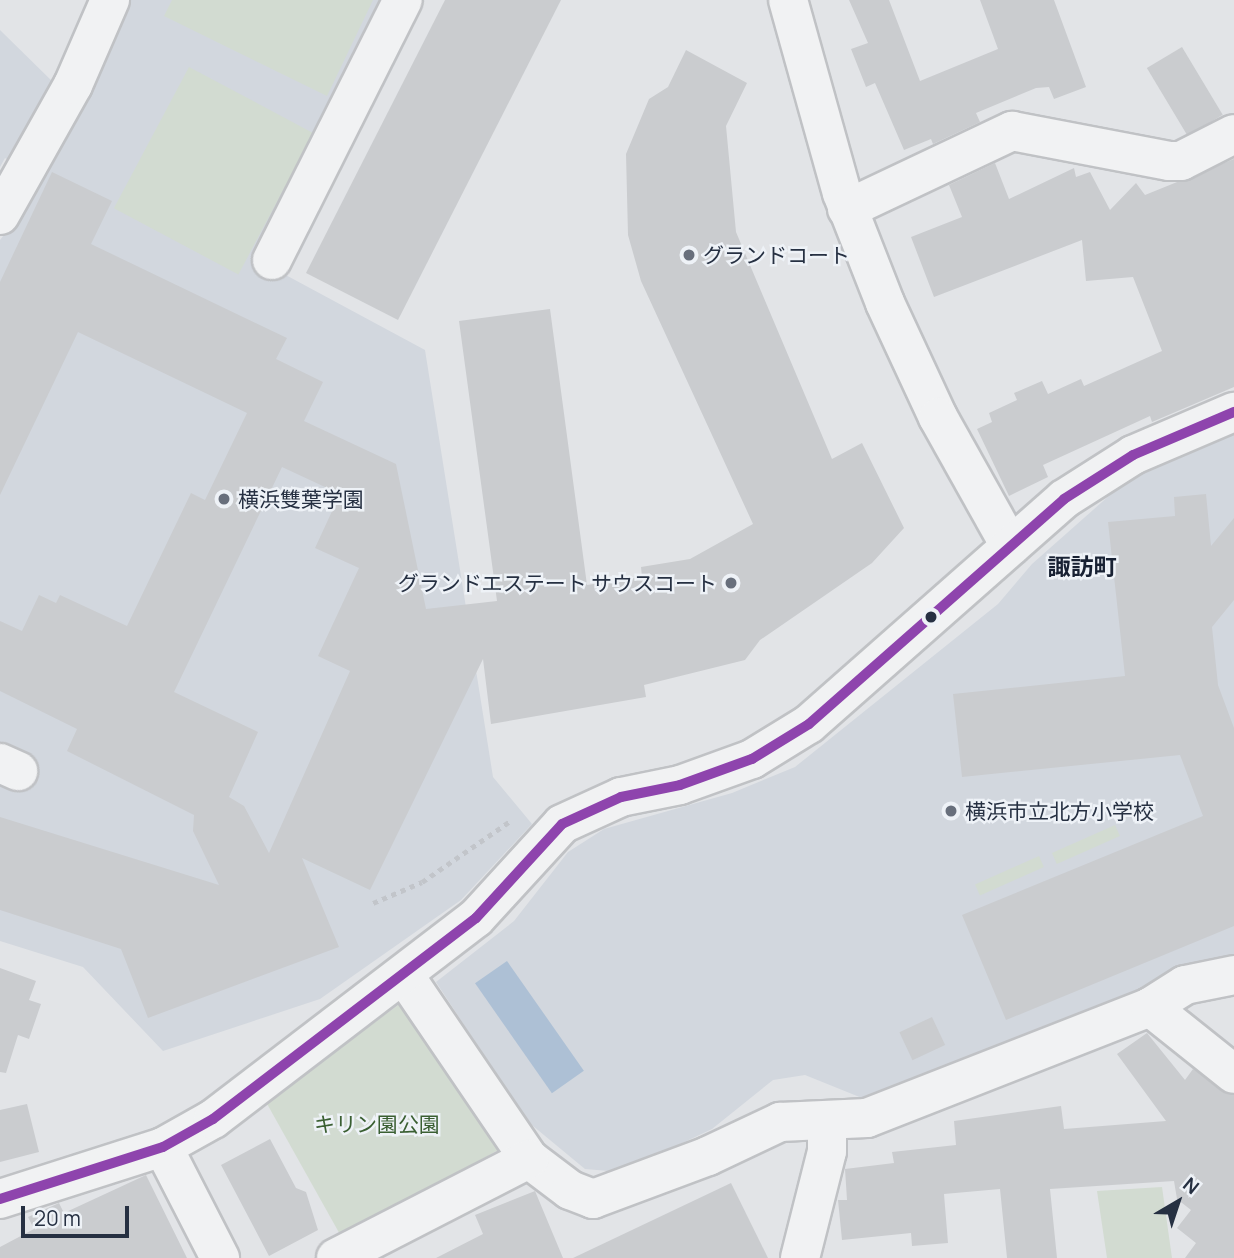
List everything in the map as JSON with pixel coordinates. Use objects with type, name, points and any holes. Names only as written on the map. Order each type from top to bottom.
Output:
[{"type":"street","points":[[0,215],[73,85],[110,0]]},
{"type":"street","points":[[272,260],[403,0]]},
{"type":"street","points":[[788,0],[847,209],[915,372],[1010,545]]},
{"type":"street","points":[[847,209],[1012,131],[1039,132],[1169,161],[1181,161],[1234,134]]},
{"type":"street","points":[[0,1199],[163,1147],[213,1119],[476,918],[562,824],[621,797],[680,785],[752,759],[809,724],[931,622],[1010,545],[1064,499],[1112,468],[1234,412]]},
{"type":"street","points":[[404,975],[529,1159],[570,1190],[593,1199],[708,1157],[780,1122],[867,1118],[1150,1007],[1185,985],[1234,975]]},
{"type":"street","points":[[1150,1007],[1234,1074]]},
{"type":"street","points":[[800,1258],[827,1150],[827,1121]]},
{"type":"street","points":[[163,1147],[220,1258]]},
{"type":"street","points":[[336,1258],[529,1159]]},
{"type":"path","points":[[373,903],[422,882],[531,807],[562,824]]},
{"type":"shaded area","name":"横浜雙葉学園","points":[[128,0],[389,0],[256,259],[425,350],[493,777],[532,824],[461,900],[320,999],[163,1051],[83,967],[0,941],[0,240],[38,191]]},
{"type":"shaded area","points":[[0,30],[56,85],[14,163],[5,158],[0,167]]},
{"type":"shaded area","name":"横浜市立北方小学校","points":[[1234,430],[1234,963],[1200,965],[1151,982],[1117,1005],[862,1098],[805,1075],[773,1080],[712,1129],[621,1172],[585,1169],[527,1121],[436,982],[514,921],[568,852],[604,829],[732,793],[795,767],[998,604],[1032,564],[1128,479]]},
{"type":"green space","points":[[172,0],[373,0],[327,96],[164,16]]},
{"type":"green space","points":[[189,67],[313,133],[238,274],[114,208]]},
{"type":"green space","points":[[1115,825],[1120,836],[1057,864],[1052,853]]},
{"type":"green space","points":[[1039,856],[1044,867],[980,895],[975,884]]},
{"type":"green space","name":"キリン園公園","points":[[401,1003],[500,1149],[342,1238],[266,1102]]},
{"type":"green space","points":[[1162,1187],[1172,1258],[1107,1258],[1097,1191]]},
{"type":"water","points":[[507,961],[584,1071],[552,1093],[475,983]]},
{"type":"building","points":[[445,0],[561,0],[398,320],[306,273]]},
{"type":"building","points":[[849,0],[889,0],[920,81],[998,49],[980,0],[1054,0],[1086,87],[1054,99],[1049,87],[1036,88],[976,113],[980,122],[933,144],[931,139],[904,150],[875,83],[866,87],[851,49],[868,43]]},
{"type":"building","points":[[1182,47],[1223,115],[1188,136],[1147,68]]},
{"type":"building","points":[[686,50],[747,83],[726,126],[736,232],[832,459],[862,443],[904,528],[872,563],[760,640],[745,660],[644,685],[646,697],[491,724],[483,659],[370,890],[302,858],[339,947],[148,1018],[121,949],[0,910],[0,817],[219,885],[193,831],[194,815],[67,751],[77,729],[0,691],[0,621],[22,631],[39,595],[56,603],[60,595],[127,626],[191,493],[205,500],[247,413],[78,332],[0,495],[0,282],[52,172],[112,201],[91,244],[287,338],[276,359],[323,382],[304,421],[396,464],[426,609],[497,601],[459,321],[550,309],[587,585],[642,577],[641,567],[690,559],[753,524],[641,281],[628,235],[626,154],[649,99],[668,87]],"holes":[[[282,467],[340,494],[315,548],[359,568],[318,656],[350,671],[269,853],[244,806],[229,797],[258,732],[174,692]]]},
{"type":"building","points":[[1234,159],[1234,387],[1152,422],[1150,416],[1043,465],[1048,477],[1009,496],[977,429],[992,422],[989,413],[1017,400],[1014,393],[1042,381],[1048,394],[1081,379],[1084,386],[1162,351],[1133,277],[1086,281],[1082,240],[934,297],[911,237],[962,217],[949,185],[995,163],[1009,199],[1074,168],[1076,177],[1090,172],[1110,210],[1136,183],[1145,195]]},
{"type":"building","points":[[1206,494],[1211,546],[1234,518],[1234,600],[1212,627],[1218,685],[1234,728],[1234,926],[1006,1020],[962,915],[1203,816],[1180,755],[962,777],[953,694],[1125,676],[1108,522],[1175,516],[1174,497]]},
{"type":"building","points":[[0,968],[36,981],[29,1000],[41,1004],[29,1039],[18,1035],[6,1073],[0,1072]]},
{"type":"building","points":[[932,1017],[945,1045],[912,1060],[899,1032]]},
{"type":"building","points":[[1147,1033],[1185,1080],[1193,1069],[1234,1095],[1234,1258],[1185,1258],[1196,1243],[1177,1228],[1191,1210],[1177,1199],[1174,1181],[1050,1189],[1057,1258],[1007,1258],[1000,1189],[944,1194],[948,1243],[912,1246],[911,1233],[842,1240],[838,1200],[847,1200],[845,1169],[894,1163],[892,1152],[956,1145],[954,1121],[1061,1106],[1064,1129],[1166,1121],[1117,1054]]},
{"type":"building","points":[[27,1104],[39,1152],[0,1162],[0,1110]]},
{"type":"building","points":[[270,1139],[296,1188],[306,1192],[318,1230],[269,1256],[221,1165]]},
{"type":"building","points":[[146,1175],[187,1258],[0,1258],[0,1247],[34,1229],[28,1217],[59,1203],[64,1213]]},
{"type":"building","points":[[731,1183],[768,1258],[573,1258]]},
{"type":"building","points":[[535,1191],[563,1258],[436,1258],[483,1234],[475,1215]]},
{"type":"transit line","name":"20","points":[[0,1199],[163,1147],[213,1119],[476,918],[562,824],[621,797],[680,785],[752,759],[809,724],[1064,499],[1133,455],[1234,412]]},
{"type":"place","name":"グランドコート","points":[[689,255]]},
{"type":"place","name":"横浜雙葉学園","points":[[224,499]]},
{"type":"place","name":"グランドエステート サウスコート","points":[[731,583]]},
{"type":"place","name":"横浜市立北方小学校","points":[[951,811]]},
{"type":"district","name":"諏訪町","points":[[1082,566]]}]
